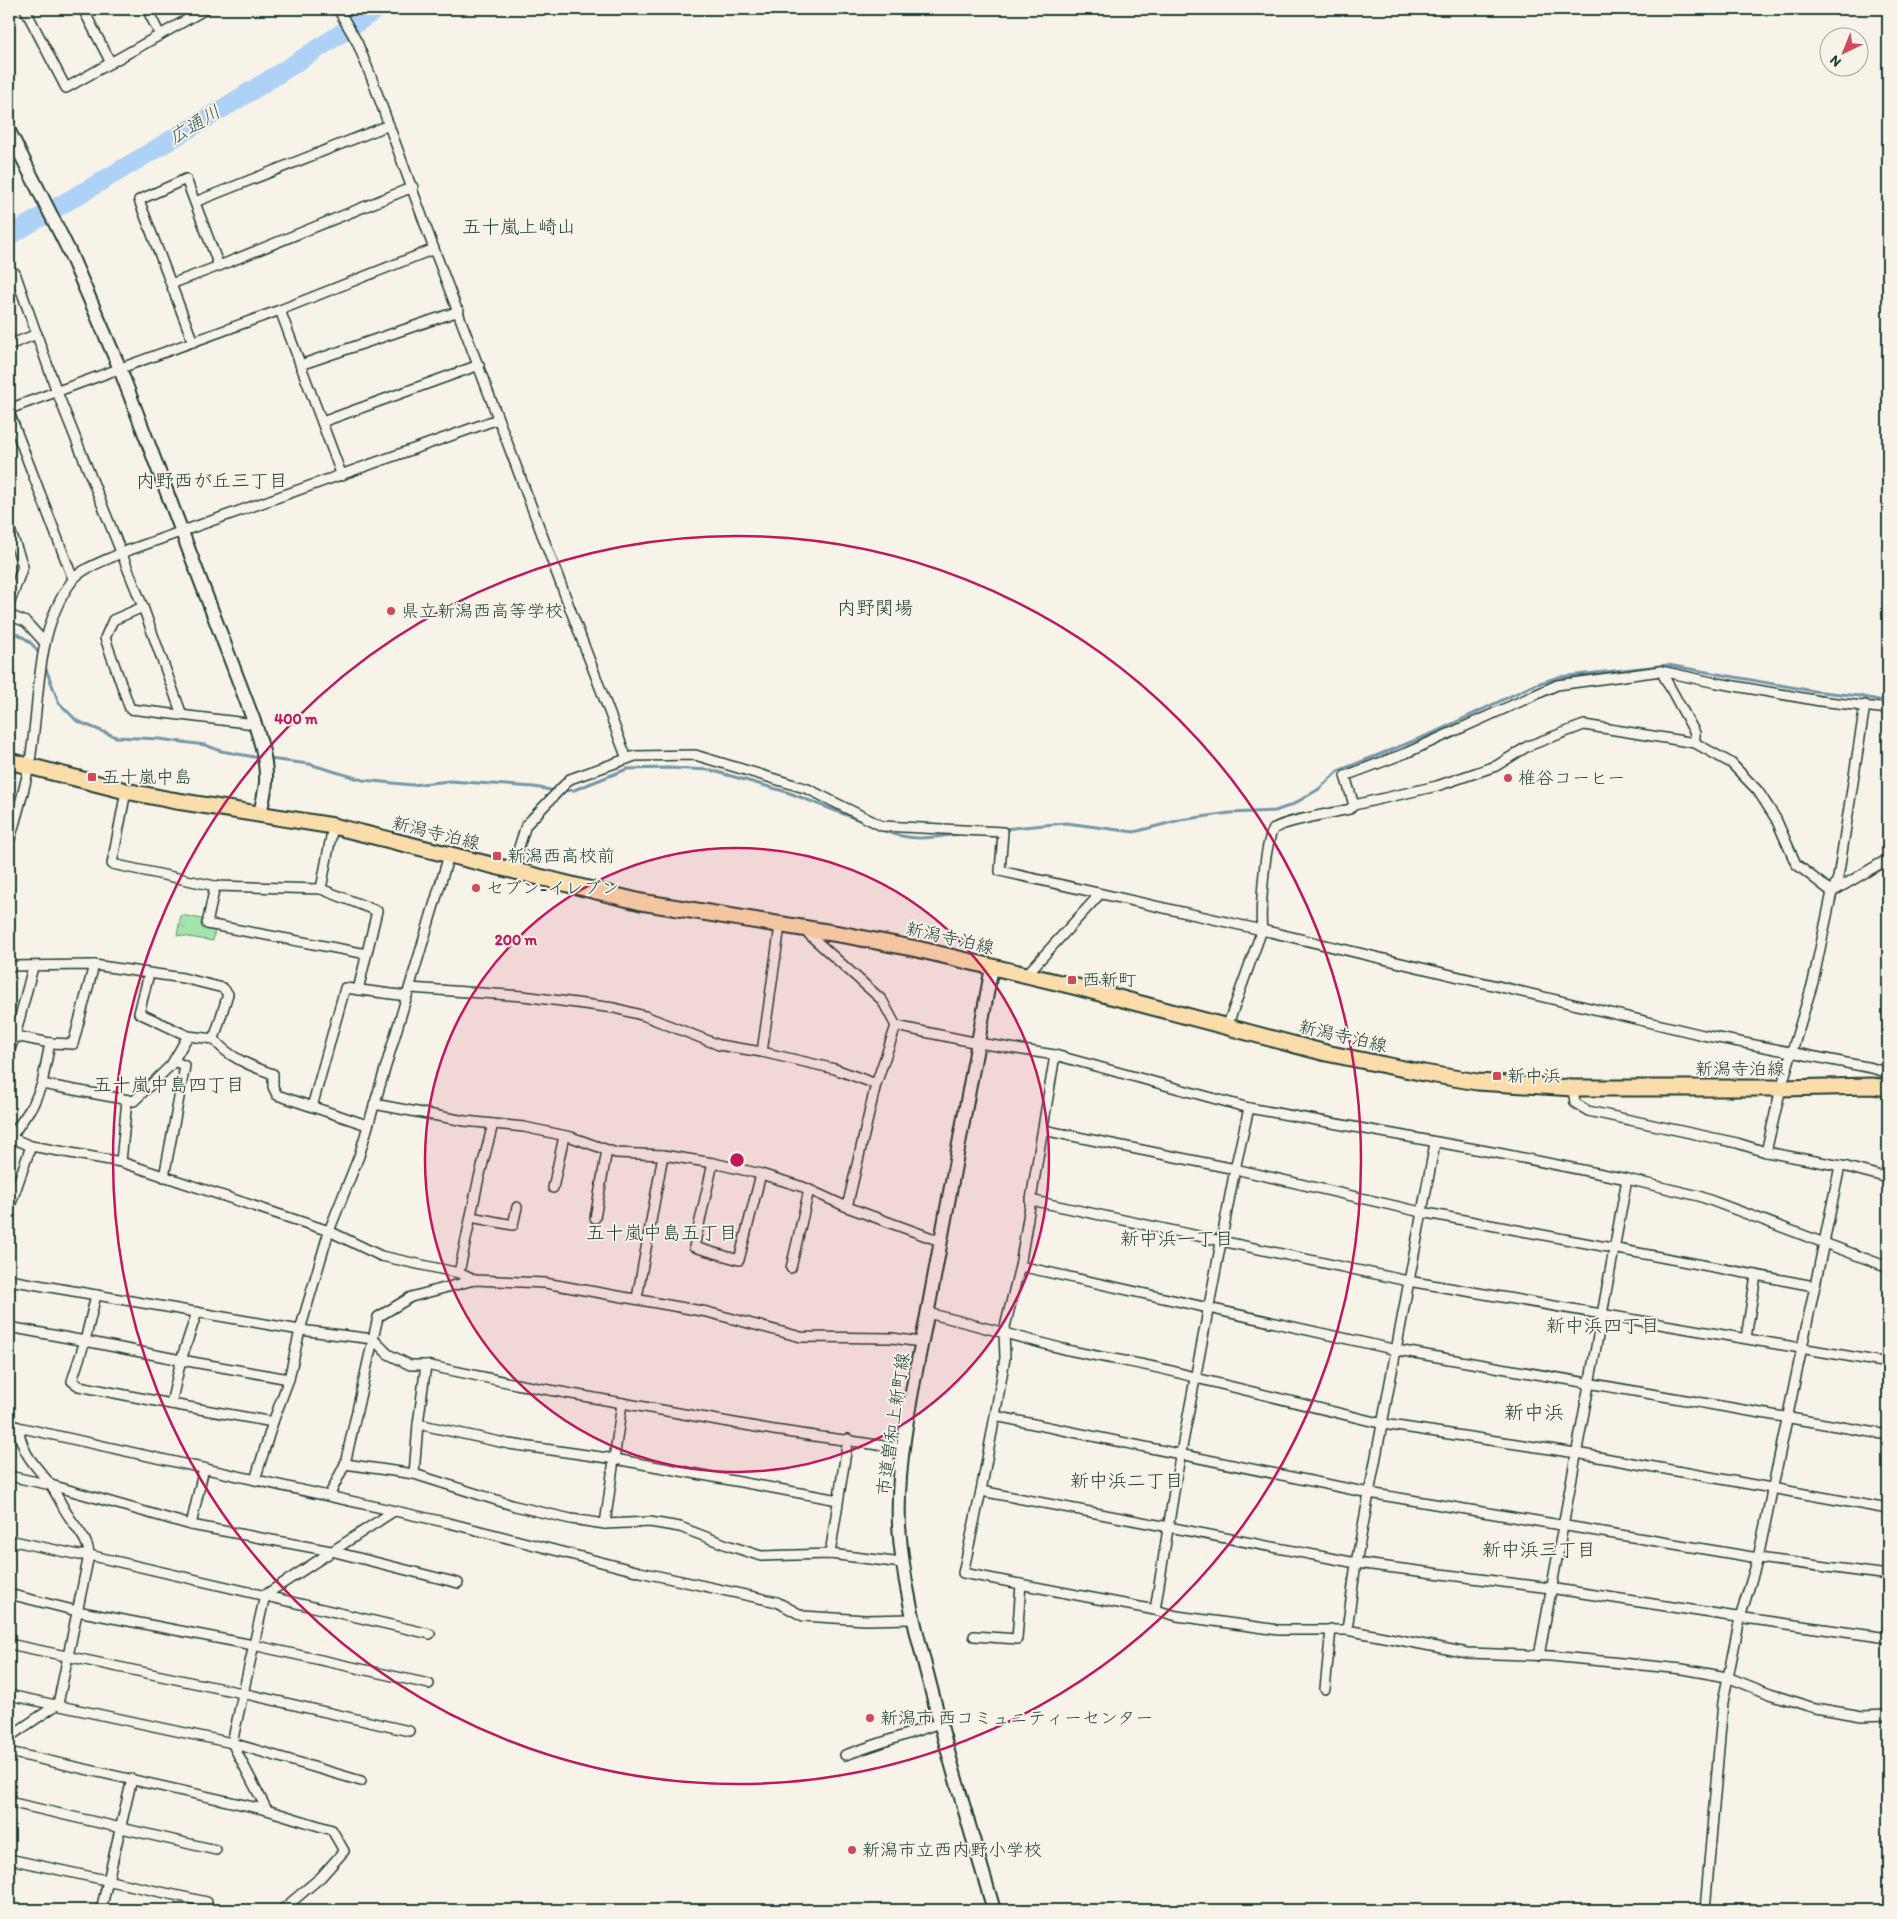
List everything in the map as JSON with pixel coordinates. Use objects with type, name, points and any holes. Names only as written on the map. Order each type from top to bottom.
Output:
[{"type":"main road","name":"新潟寺泊線","points":[[9,761],[126,791],[215,808],[333,826],[641,902],[803,930],[845,935],[917,949],[1326,1052],[1424,1073],[1477,1082],[1573,1088],[1872,1086],[1888,1088]]},
{"type":"street","points":[[25,9],[66,88],[206,9]]},
{"type":"street","points":[[83,9],[111,63]]},
{"type":"street","points":[[147,9],[160,35]]},
{"type":"street","points":[[338,9],[353,36],[372,79],[413,187],[434,249],[627,759]]},
{"type":"street","points":[[195,202],[389,125]]},
{"type":"street","points":[[9,131],[55,221],[120,369],[255,724],[262,744],[266,782],[260,814]]},
{"type":"street","points":[[193,342],[139,200],[186,179],[219,266]]},
{"type":"street","points":[[171,284],[413,187]]},
{"type":"street","points":[[73,579],[9,410],[280,310],[434,249]]},
{"type":"street","points":[[9,276],[14,273],[57,392],[143,608],[182,715]]},
{"type":"street","points":[[280,310],[342,476]]},
{"type":"street","points":[[300,365],[459,311]]},
{"type":"street","points":[[9,345],[37,334]]},
{"type":"street","points":[[322,422],[479,365]]},
{"type":"street","points":[[9,843],[30,766],[45,643],[56,606],[73,579],[92,566],[121,554],[498,419]]},
{"type":"street","points":[[9,527],[23,566],[9,604]]},
{"type":"street","points":[[143,608],[113,620],[105,638],[130,709],[255,724]]},
{"type":"street","points":[[9,615],[26,622],[45,643]]},
{"type":"street","points":[[1662,671],[1695,733],[1695,743]]},
{"type":"street","points":[[1354,805],[1345,776],[1357,770],[1406,754],[1557,685],[1662,671],[1712,682],[1810,699],[1888,709]]},
{"type":"street","points":[[1766,1152],[1781,1088],[1813,982],[1832,892],[1838,878],[1865,705]]},
{"type":"street","points":[[1227,1027],[1262,930],[1260,917],[1264,870],[1270,836],[1274,829],[1289,823],[1350,809],[1354,805],[1437,786],[1496,766],[1528,746],[1584,725],[1695,743],[1731,763],[1758,791],[1776,818],[1796,864],[1832,892]]},
{"type":"street","points":[[515,871],[519,847],[526,825],[570,779],[635,756],[696,756],[808,789],[882,826],[1003,832],[1000,872],[1262,930],[1703,1035],[1872,1068],[1888,1073]]},
{"type":"street","points":[[126,791],[112,864],[215,886],[322,889],[377,911],[358,990]]},
{"type":"street","points":[[322,889],[333,826]]},
{"type":"street","points":[[255,1480],[289,1379],[300,1330],[329,1231],[359,1156],[449,855]]},
{"type":"street","points":[[1832,892],[1888,859]]},
{"type":"street","points":[[215,886],[208,924],[366,954]]},
{"type":"street","points":[[1026,975],[1100,894]]},
{"type":"street","points":[[762,1052],[780,926]]},
{"type":"street","points":[[803,930],[882,1000],[896,1026],[876,1084],[847,1207]]},
{"type":"street","points":[[15,1036],[50,1043],[73,1044],[94,965]]},
{"type":"street","points":[[9,966],[94,965],[183,978],[222,988],[228,994],[214,1039],[218,1046],[257,1068],[273,1074],[273,1087],[277,1096],[367,1125]]},
{"type":"street","points":[[9,1052],[33,967]]},
{"type":"street","name":"市道曽和上新町線","points":[[992,967],[921,1342],[903,1449],[899,1524],[902,1563],[913,1620],[940,1723],[994,1910]]},
{"type":"street","points":[[149,974],[139,1013],[188,1036],[214,1039]]},
{"type":"street","points":[[312,1107],[345,988],[523,996],[614,1008],[645,1016],[719,1045],[762,1052],[835,1069],[876,1084]]},
{"type":"street","points":[[896,1026],[978,1043],[1055,1055],[1250,1108],[1502,1154],[1627,1179],[1698,1196],[1888,1267]]},
{"type":"street","points":[[42,1084],[134,1101],[174,1061],[188,1036]]},
{"type":"street","points":[[50,1043],[42,1084],[33,1105],[10,1137],[31,1146],[121,1162],[329,1231],[381,1256],[459,1273],[474,1280]]},
{"type":"street","points":[[1055,1055],[1020,1266],[1004,1331],[1005,1358],[995,1416],[963,1573],[1155,1610],[1176,1616],[1279,1630],[1347,1630],[1468,1653],[1539,1656],[1682,1669],[1728,1677],[1770,1694],[1815,1708],[1862,1716],[1888,1715]]},
{"type":"street","points":[[164,1177],[185,1066],[174,1061]]},
{"type":"street","points":[[1573,1088],[1575,1103],[1588,1111],[1888,1178]]},
{"type":"street","points":[[121,1162],[127,1100]]},
{"type":"street","points":[[374,1104],[493,1124],[524,1127],[564,1136],[616,1153],[663,1155],[713,1163],[761,1174],[809,1190],[847,1207],[940,1241]]},
{"type":"street","points":[[1155,1610],[1168,1527],[1208,1308],[1235,1169],[1250,1108]]},
{"type":"street","points":[[459,1273],[470,1217],[493,1124]]},
{"type":"street","points":[[1042,1130],[1235,1169],[1421,1212],[1814,1286]]},
{"type":"street","points":[[553,1188],[564,1136]]},
{"type":"street","points":[[1347,1630],[1356,1563],[1435,1143]]},
{"type":"street","points":[[9,1209],[10,1197],[31,1146]]},
{"type":"street","points":[[594,1218],[607,1150]]},
{"type":"street","points":[[637,1298],[663,1155]]},
{"type":"street","points":[[713,1163],[694,1247],[739,1260],[761,1174]]},
{"type":"street","points":[[1705,1910],[1722,1711],[1728,1677],[1740,1618],[1758,1558],[1840,1166]]},
{"type":"street","points":[[1539,1656],[1550,1588],[1627,1179]]},
{"type":"street","points":[[791,1268],[809,1190]]},
{"type":"street","points":[[1030,1200],[1408,1281],[1888,1362]]},
{"type":"street","points":[[470,1217],[513,1226],[517,1207]]},
{"type":"street","points":[[1020,1266],[1397,1350],[1888,1435]]},
{"type":"street","points":[[1746,1338],[1756,1275]]},
{"type":"street","points":[[9,1280],[300,1330],[373,1339],[388,1354],[410,1365],[426,1365],[516,1384],[622,1403],[903,1449]]},
{"type":"street","points":[[329,1496],[345,1464],[378,1317],[411,1297],[474,1280],[545,1283],[637,1298],[707,1312],[801,1337],[892,1338],[921,1342]]},
{"type":"street","points":[[96,1295],[85,1341],[72,1381],[79,1386],[273,1422]]},
{"type":"street","points":[[171,1404],[197,1312]]},
{"type":"street","points":[[927,1313],[1004,1331],[1070,1350],[1169,1369],[1196,1378],[1383,1424],[1576,1452],[1888,1509]]},
{"type":"street","points":[[9,1327],[289,1379]]},
{"type":"street","points":[[414,1474],[426,1365]]},
{"type":"street","points":[[605,1524],[616,1459],[622,1403]]},
{"type":"street","points":[[995,1416],[1369,1493],[1758,1558],[1888,1575]]},
{"type":"street","points":[[9,1423],[18,1427],[394,1510],[640,1572],[777,1602],[803,1616],[865,1620],[913,1620]]},
{"type":"street","points":[[418,1424],[510,1444],[616,1459],[838,1500]]},
{"type":"street","points":[[9,1737],[58,1704],[89,1555],[89,1546],[64,1510],[51,1485],[26,1454],[21,1444],[18,1427]]},
{"type":"street","points":[[830,1554],[848,1439]]},
{"type":"street","points":[[345,1464],[414,1474],[515,1506],[571,1519],[605,1524],[650,1522],[680,1527],[761,1556],[830,1554],[902,1563]]},
{"type":"street","points":[[191,1525],[204,1468]]},
{"type":"street","points":[[9,1476],[51,1485],[191,1525],[331,1551],[458,1582]]},
{"type":"street","points":[[981,1491],[1356,1563],[1550,1588],[1740,1618],[1888,1638]]},
{"type":"street","points":[[267,1810],[232,1743],[265,1595],[394,1510]]},
{"type":"street","points":[[9,1540],[79,1555],[89,1555],[430,1634]]},
{"type":"street","points":[[974,1636],[1018,1639],[1021,1584]]},
{"type":"street","points":[[9,1594],[77,1611],[253,1645],[429,1684]]},
{"type":"street","points":[[1325,1689],[1331,1629]]},
{"type":"street","points":[[9,1644],[242,1693],[409,1731]]},
{"type":"street","points":[[9,1695],[58,1704],[232,1743],[361,1781]]},
{"type":"street","points":[[845,1755],[940,1723]]},
{"type":"street","points":[[9,1752],[267,1810],[332,1830],[344,1851],[321,1877],[282,1910]]},
{"type":"street","points":[[101,1910],[132,1779]]},
{"type":"street","points":[[9,1802],[216,1850]]},
{"type":"street","points":[[9,1859],[207,1902]]},
{"type":"green space","points":[[181,915],[202,919],[201,925],[215,928],[213,941],[177,935]]},
{"type":"waterway","name":"広通川","points":[[9,236],[287,69],[377,9]]},
{"type":"waterway","points":[[9,630],[31,643],[40,656]]},
{"type":"waterway","points":[[44,664],[59,703],[77,721],[116,737],[159,739],[205,745],[221,751],[260,758]]},
{"type":"waterway","points":[[1003,829],[1066,823],[1134,832],[1180,820],[1230,813],[1275,811],[1292,805],[1319,789],[1338,771],[1431,734],[1534,685],[1559,677],[1668,665],[1813,691],[1859,696],[1888,702]]},
{"type":"waterway","points":[[269,759],[309,764],[363,780],[412,785],[450,781],[534,787],[556,791]]},
{"type":"waterway","points":[[562,791],[574,790],[627,769],[710,770],[787,792],[867,823]]},
{"type":"waterway","points":[[882,830],[912,838],[959,834]]},
{"type":"place","name":"県立新潟西高等学校","points":[[391,611]]},
{"type":"place","name":"五十嵐中島","points":[[92,777]]},
{"type":"place","name":"椎谷コーヒー","points":[[1508,778]]},
{"type":"place","name":"新潟西高校前","points":[[497,856]]},
{"type":"place","name":"セブン-イレブン","points":[[476,888]]},
{"type":"place","name":"西新町","points":[[1072,980]]},
{"type":"place","name":"新中浜","points":[[1497,1076]]},
{"type":"place","name":"新潟市 西コミュニティーセンター","points":[[870,1718]]},
{"type":"place","name":"新潟市立西内野小学校","points":[[852,1850]]},
{"type":"district","name":"五十嵐上崎山","points":[[519,226]]},
{"type":"district","name":"内野西が丘三丁目","points":[[212,480]]},
{"type":"district","name":"内野関場","points":[[875,607]]},
{"type":"district","name":"五十嵐中島四丁目","points":[[169,1084]]},
{"type":"district","name":"五十嵐中島五丁目","points":[[662,1232]]},
{"type":"district","name":"新中浜一丁目","points":[[1177,1238]]},
{"type":"district","name":"新中浜四丁目","points":[[1603,1325]]},
{"type":"district","name":"新中浜","points":[[1534,1412]]},
{"type":"district","name":"新中浜二丁目","points":[[1127,1480]]},
{"type":"district","name":"新中浜三丁目","points":[[1539,1549]]}]
